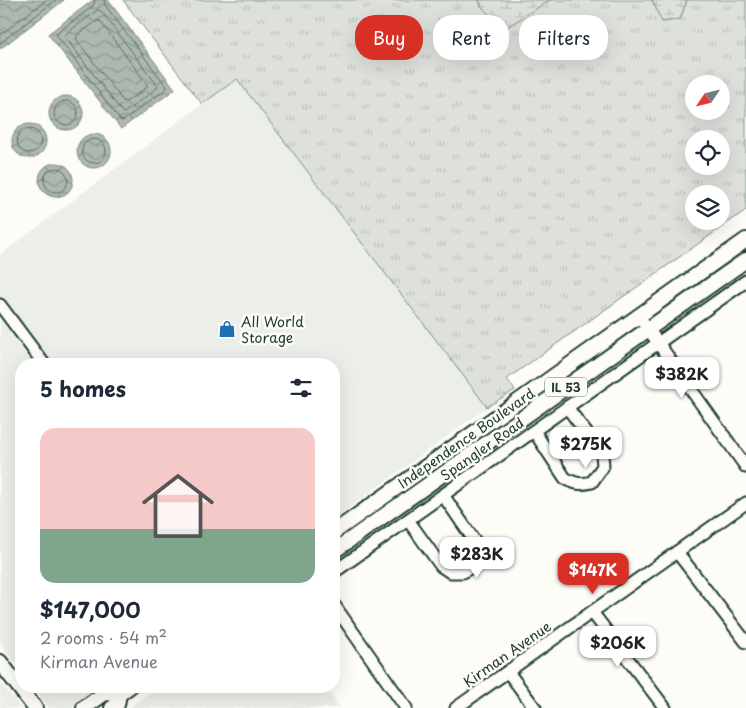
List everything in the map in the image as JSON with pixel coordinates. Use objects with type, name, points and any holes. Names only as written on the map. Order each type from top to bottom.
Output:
[{"type":"main road","name":"Independence Boulevard","points":[[340,528],[746,240]]},
{"type":"main road","name":"Independence Boulevard","points":[[340,547],[746,260]]},
{"type":"main road","points":[[0,662],[15,682]]},
{"type":"main road","points":[[24,693],[35,708]]},
{"type":"main road","points":[[84,708],[105,693]]},
{"type":"main road","points":[[112,708],[117,705],[123,693]]},
{"type":"street","name":"Spangler Road","points":[[340,568],[746,281]]},
{"type":"street","points":[[0,305],[40,358]]},
{"type":"street","points":[[639,316],[746,467]]},
{"type":"street","points":[[534,431],[565,478],[582,485],[592,482],[603,466],[602,454],[567,407]]},
{"type":"street","points":[[408,520],[441,566],[450,572],[463,572],[474,565],[478,554],[476,543],[443,495]]},
{"type":"street","name":"Kirman Avenue","points":[[456,708],[746,503]]},
{"type":"street","points":[[677,552],[746,642]]},
{"type":"street","points":[[592,612],[665,708]]},
{"type":"street","points":[[340,614],[406,708]]},
{"type":"street","points":[[508,672],[535,708]]},
{"type":"shaded area","name":"All World Storage","points":[[237,78],[487,407],[340,515],[340,358],[15,358],[15,663],[0,642],[0,255]]},
{"type":"shaded area","points":[[0,682],[20,708],[0,708]]},
{"type":"shaded area","points":[[38,693],[95,693],[73,708],[49,708]]},
{"type":"shaded area","points":[[149,693],[330,693],[340,708],[129,708]]},
{"type":"green space","points":[[123,0],[479,0],[481,6],[490,15],[433,15],[433,60],[509,60],[509,25],[519,19],[519,60],[608,60],[608,15],[525,15],[550,0],[652,0],[663,22],[680,19],[687,0],[746,0],[746,210],[730,221],[730,185],[685,185],[685,230],[718,230],[507,379],[515,390],[487,407],[237,79],[202,104]]},
{"type":"green space","points":[[479,0],[550,0],[526,15],[519,15],[519,20],[509,26],[509,15],[490,15],[481,6]]},
{"type":"green space","points":[[652,0],[687,0],[680,19],[662,22]]},
{"type":"water","points":[[0,0],[64,0],[0,49]]},
{"type":"water","points":[[93,0],[108,0],[175,89],[121,129],[48,34]]},
{"type":"water","points":[[66,96],[73,97],[78,101],[82,106],[82,120],[78,125],[73,129],[66,130],[59,129],[54,125],[50,120],[49,113],[50,106],[54,101],[59,97]]},
{"type":"water","points":[[29,124],[36,125],[41,129],[45,134],[45,148],[41,153],[36,157],[29,158],[22,157],[17,153],[13,148],[12,141],[13,134],[17,129],[22,125]]},
{"type":"water","points":[[94,134],[101,135],[106,139],[110,144],[110,158],[106,163],[101,167],[94,168],[87,167],[82,163],[78,158],[77,151],[78,144],[82,139],[87,135]]},
{"type":"water","points":[[56,163],[63,164],[68,168],[72,173],[72,187],[68,192],[63,196],[56,197],[49,196],[44,192],[40,187],[39,180],[40,173],[44,168],[49,164]]},
{"type":"place","name":"All World Storage","points":[[227,329]]}]
